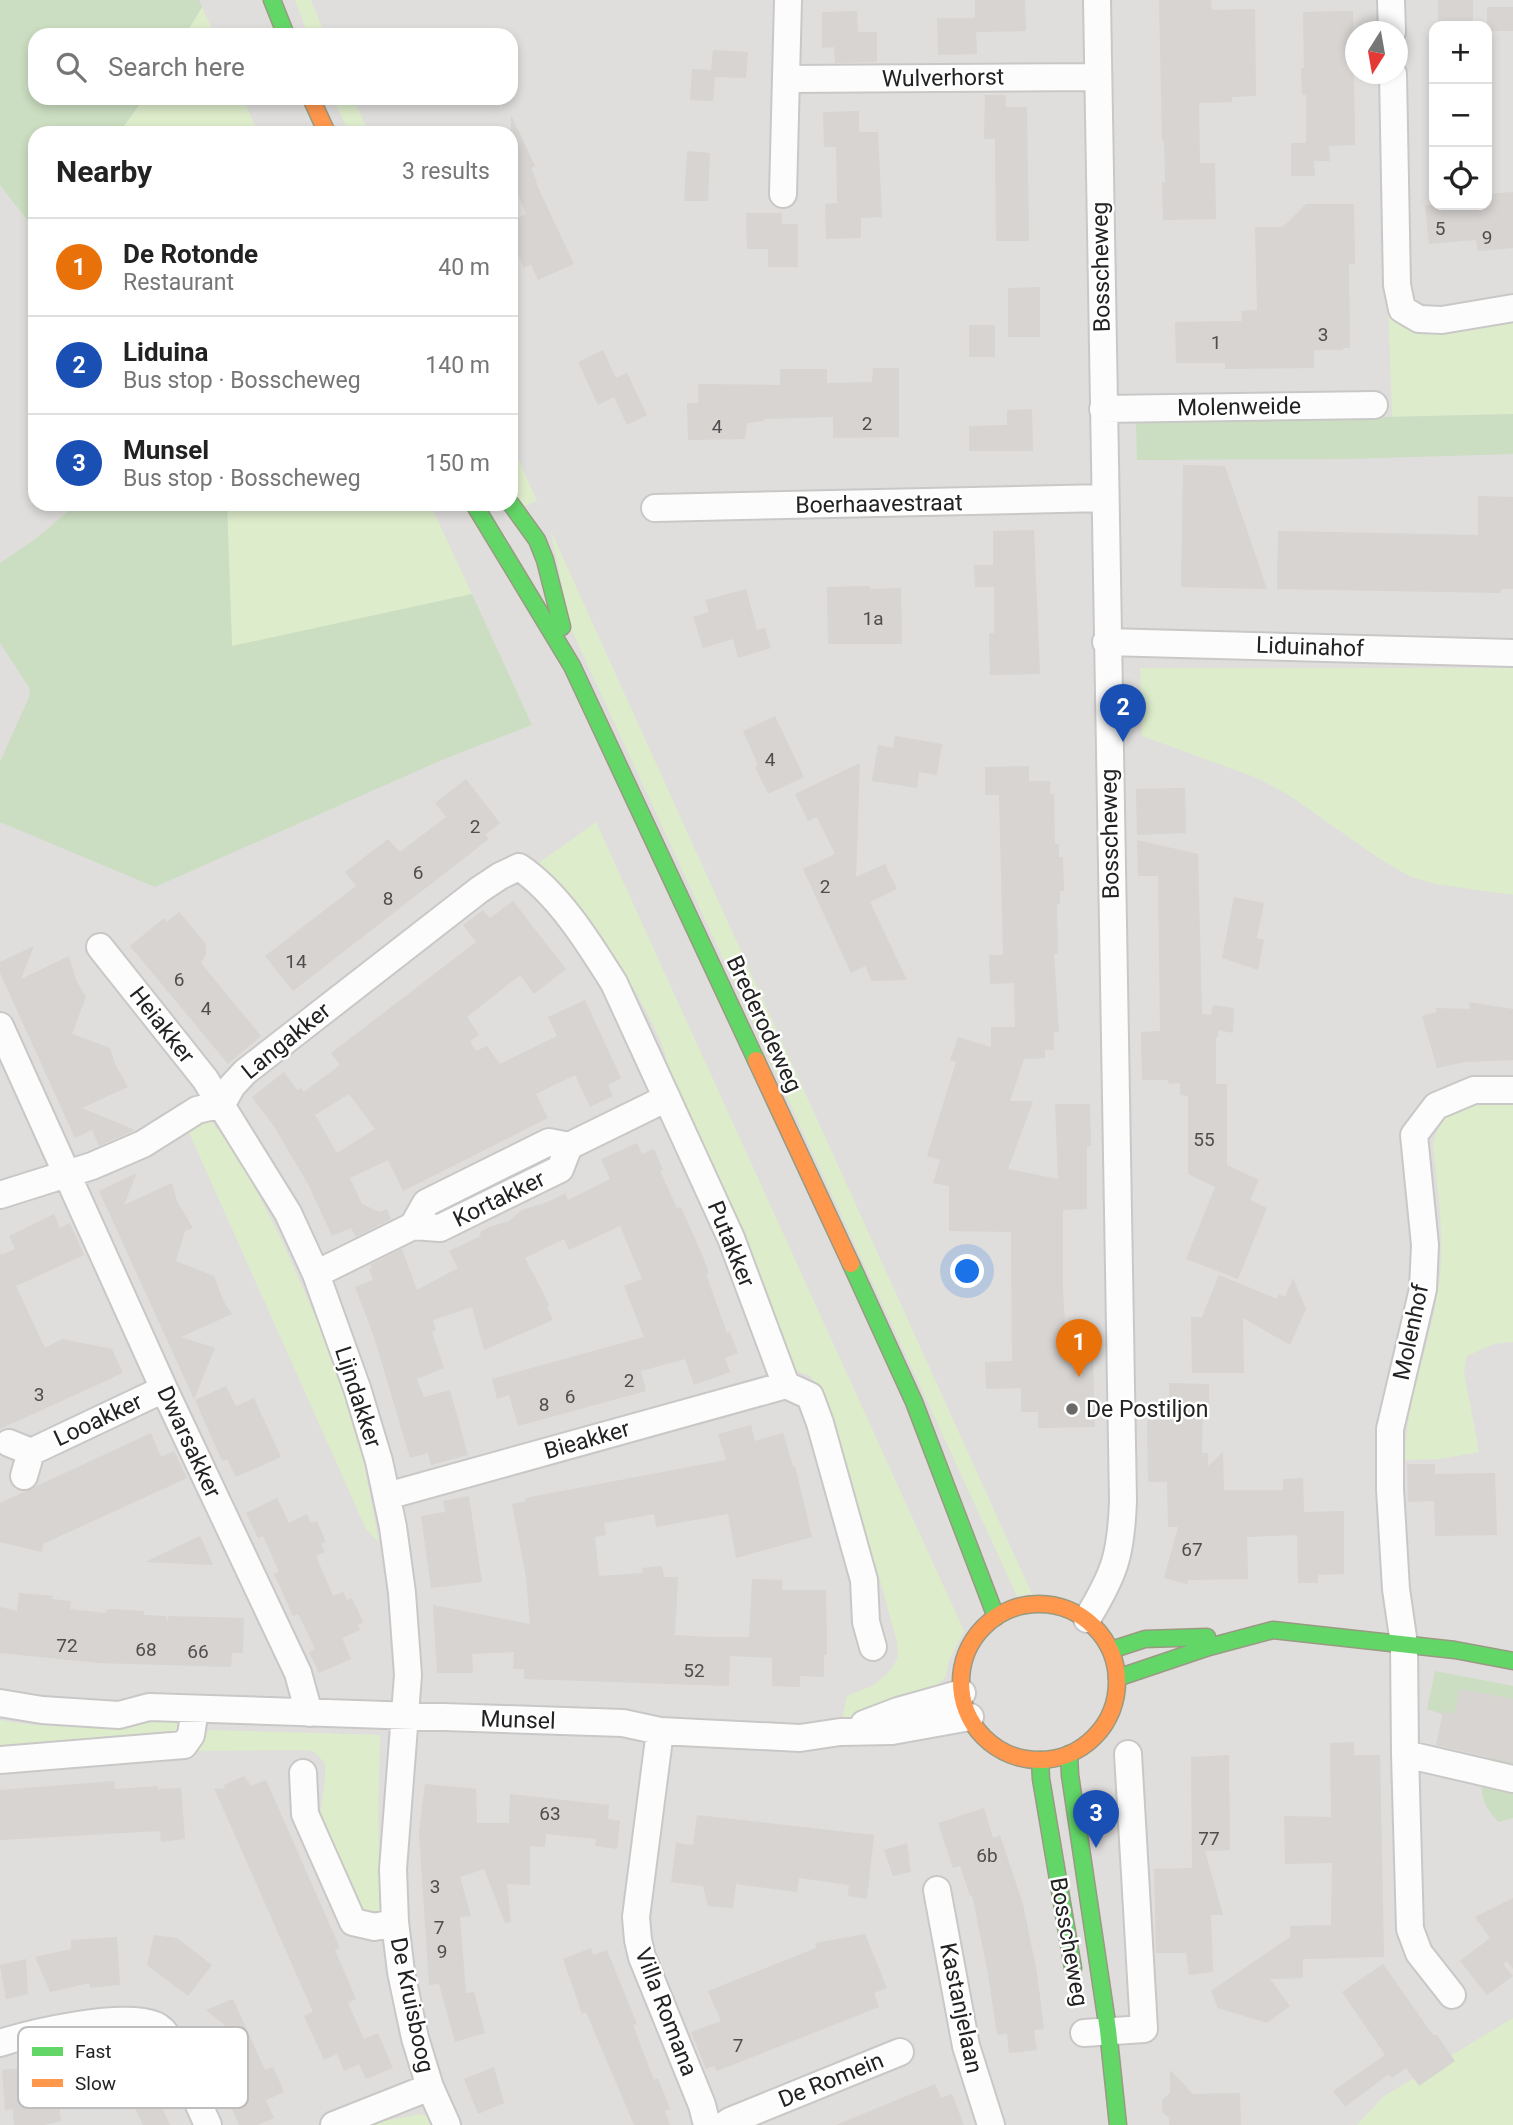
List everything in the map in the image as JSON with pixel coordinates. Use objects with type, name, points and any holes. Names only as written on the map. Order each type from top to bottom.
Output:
[{"type":"main road","points":[[272,0],[283,28]]},
{"type":"main road","points":[[314,105],[324,126]]},
{"type":"main road","name":"Brederodeweg","points":[[478,511],[572,666],[914,1402],[996,1617]]},
{"type":"main road","name":"Brederodeweg","points":[[516,511],[537,540],[545,560],[572,666]]},
{"type":"main road","name":"Brederodeweg","points":[[914,1402],[956,1472],[971,1506]]},
{"type":"main road","points":[[1015,1600],[1060,1607],[1087,1619],[1104,1638],[1111,1650],[1117,1678],[1116,1698],[1110,1716],[1086,1745],[1069,1754],[1040,1760],[1023,1758],[992,1744],[980,1732],[966,1705],[962,1671],[969,1649],[981,1630],[996,1617],[1015,1600]]},
{"type":"main road","points":[[1117,1678],[1209,1647],[1273,1630],[1455,1650],[1513,1661]]},
{"type":"main road","points":[[1111,1650],[1127,1641],[1168,1636],[1241,1638]]},
{"type":"main road","name":"Bosscheweg","points":[[1069,1754],[1090,2032],[1118,2125]]},
{"type":"main road","name":"Bosscheweg","points":[[1040,1760],[1075,1980]]},
{"type":"street","points":[[783,194],[788,0]]},
{"type":"street","name":"Bosscheweg","points":[[1087,1619],[1115,1568],[1122,1534],[1123,1501],[1097,0]]},
{"type":"street","points":[[1391,0],[1392,21]]},
{"type":"street","name":"Wulverhorst","points":[[788,79],[1098,77]]},
{"type":"street","points":[[1393,84],[1397,285],[1402,309],[1419,319],[1442,320],[1513,308]]},
{"type":"street","name":"Molenweide","points":[[1103,409],[1374,405]]},
{"type":"street","name":"Boerhaavestraat","points":[[655,508],[1104,498]]},
{"type":"street","name":"Liduinahof","points":[[1107,642],[1513,653]]},
{"type":"street","name":"Putakker","points":[[519,867],[540,881],[595,952],[614,983],[732,1238],[786,1385]]},
{"type":"street","name":"Langakker","points":[[222,1104],[232,1086],[245,1072],[479,890],[519,867]]},
{"type":"street","name":"Heiakker","points":[[100,947],[222,1104]]},
{"type":"street","name":"Dwarsakker","points":[[0,1026],[164,1389],[298,1673],[309,1713]]},
{"type":"street","name":"Molenhof","points":[[1452,1995],[1419,1953],[1410,1929],[1404,1644],[1396,1589],[1390,1489],[1390,1429],[1423,1289],[1425,1245],[1414,1135],[1436,1106],[1474,1090],[1513,1090]]},
{"type":"street","name":"Kortakker","points":[[316,1275],[412,1226],[426,1203],[549,1142],[569,1146],[667,1098]]},
{"type":"street","points":[[0,1195],[92,1166],[143,1144],[197,1110],[222,1104]]},
{"type":"street","name":"Lijndakker","points":[[222,1104],[288,1213],[316,1275],[357,1388],[379,1461],[402,1593],[408,1675],[404,1716]]},
{"type":"street","points":[[786,1385],[810,1396],[820,1423],[864,1580],[866,1622],[873,1647]]},
{"type":"street","name":"Bieakker","points":[[387,1496],[786,1385]]},
{"type":"street","name":"Looakker","points":[[21,1457],[164,1389]]},
{"type":"street","name":"Munsel","points":[[0,1703],[42,1710],[118,1715],[149,1707],[623,1723],[660,1731],[800,1738],[839,1732],[898,1711],[966,1705]]},
{"type":"street","points":[[0,1760],[184,1745],[191,1735],[195,1709]]},
{"type":"street","name":"De Kruisboog","points":[[404,1716],[393,1869],[395,1922],[401,1972],[415,2038],[430,2087],[447,2125]]},
{"type":"street","name":"Villa Romana","points":[[660,1731],[636,1917],[638,1940],[642,1957],[702,2105],[707,2125]]},
{"type":"street","name":"Bosscheweg","points":[[1090,2032],[1144,2029],[1128,1754]]},
{"type":"street","points":[[1405,1754],[1513,1779]]},
{"type":"street","name":"De Kruisboog","points":[[303,1773],[306,1814],[354,1922],[375,1927],[395,1922]]},
{"type":"street","name":"Kastanjelaan","points":[[937,1890],[966,2046],[991,2125]]},
{"type":"street","points":[[66,2027],[93,2023],[151,2024],[158,2027]]},
{"type":"street","points":[[0,2043],[18,2038]]},
{"type":"street","name":"De Romein","points":[[724,2125],[900,2052]]},
{"type":"street","points":[[334,2125],[430,2087]]},
{"type":"street","points":[[200,2108],[208,2125]]},
{"type":"shaded area","points":[[0,0],[1513,0],[1513,2125],[0,2125]]},
{"type":"green space","points":[[0,0],[199,0],[202,7],[189,28],[28,28],[28,105],[139,105],[124,126],[28,126],[28,221],[0,185]]},
{"type":"green space","points":[[295,0],[311,0],[322,28],[305,28]]},
{"type":"green space","points":[[202,7],[212,28],[189,28]]},
{"type":"green space","points":[[139,105],[246,105],[255,126],[124,126]]},
{"type":"green space","points":[[336,105],[356,105],[366,126],[346,126]]},
{"type":"green space","points":[[1388,302],[1404,326],[1436,330],[1513,322],[1513,414],[1392,417]]},
{"type":"green space","points":[[1513,414],[1513,454],[1345,459],[1137,460],[1136,423]]},
{"type":"green space","points":[[518,459],[537,501],[518,508]]},
{"type":"green space","points":[[69,511],[227,511],[232,646],[472,594],[532,725],[444,759],[155,887],[0,822],[0,762],[29,697],[30,689],[0,643],[0,563],[34,540]]},
{"type":"green space","points":[[227,511],[433,511],[472,594],[232,647]]},
{"type":"green space","points":[[550,529],[1032,1594],[1017,1596],[572,631]]},
{"type":"green space","points":[[1140,668],[1513,668],[1513,895],[1435,884],[1409,876],[1287,794],[1257,778],[1142,736]]},
{"type":"green space","points":[[596,822],[964,1631],[949,1660],[946,1676],[934,1689],[911,1705],[842,1721],[847,1696],[874,1685],[888,1673],[898,1658],[897,1642],[876,1565],[858,1523],[826,1400],[810,1376],[790,1368],[780,1329],[758,1280],[733,1209],[666,1071],[663,1048],[641,1002],[615,960],[536,865]]},
{"type":"green space","points":[[1513,1097],[1513,1342],[1494,1344],[1467,1356],[1464,1372],[1479,1452],[1440,1459],[1405,1460],[1409,1416],[1434,1312],[1440,1272],[1440,1218],[1433,1145],[1444,1120],[1462,1106]]},
{"type":"green space","points":[[208,1117],[241,1160],[282,1241],[316,1318],[360,1443],[379,1543],[366,1529],[187,1128]]},
{"type":"green space","points":[[1435,1671],[1513,1686],[1513,1818],[1499,1822],[1484,1799],[1482,1783],[1492,1757],[1461,1721],[1427,1709]]},
{"type":"green space","points":[[0,1720],[41,1726],[99,1726],[160,1721],[173,1722],[182,1727],[173,1737],[0,1748]]},
{"type":"green space","points":[[209,1730],[380,1735],[378,1824],[383,1924],[366,1929],[320,1816],[325,1763],[313,1751],[192,1751]]},
{"type":"green space","points":[[1513,2018],[1513,2125],[1357,2125],[1383,2097]]},
{"type":"green space","points":[[422,2114],[437,2121],[439,2125],[373,2125],[383,2121]]},
{"type":"building","points":[[975,0],[1025,0],[1026,31],[976,32],[977,54],[938,55],[937,18],[975,18]]},
{"type":"building","points":[[1159,0],[1211,0],[1212,10],[1255,9],[1256,96],[1232,97],[1232,102],[1199,103],[1200,163],[1215,163],[1216,219],[1163,220],[1162,182],[1165,182]]},
{"type":"building","points":[[1438,0],[1473,0],[1473,21],[1438,21]]},
{"type":"building","points":[[1487,7],[1513,7],[1513,31],[1492,31],[1492,21],[1487,21]]},
{"type":"building","points":[[857,11],[858,32],[877,32],[877,62],[835,63],[834,47],[822,48],[822,12]]},
{"type":"building","points":[[1353,11],[1353,21],[1345,21],[1345,84],[1354,84],[1355,145],[1329,146],[1330,161],[1314,161],[1315,176],[1291,176],[1291,143],[1306,143],[1306,95],[1302,95],[1301,68],[1304,68],[1303,12]]},
{"type":"building","points":[[713,50],[748,52],[746,78],[715,77],[713,101],[690,100],[692,69],[711,70]]},
{"type":"building","points":[[985,95],[1006,95],[1006,107],[1027,107],[1029,241],[996,241],[995,139],[984,139]]},
{"type":"building","points":[[859,111],[859,132],[878,132],[882,217],[861,218],[861,238],[826,239],[825,204],[837,203],[836,147],[824,147],[823,112]]},
{"type":"building","points":[[518,130],[535,166],[531,168],[536,183],[574,264],[538,280],[531,265],[524,268],[518,255],[518,218],[526,214],[518,195]]},
{"type":"building","points":[[687,151],[710,153],[708,201],[684,201]]},
{"type":"building","points":[[1513,192],[1513,248],[1478,251],[1476,240],[1429,244],[1425,205],[1429,205],[1429,210],[1492,210],[1492,194]]},
{"type":"building","points":[[1306,204],[1354,204],[1355,264],[1349,264],[1350,348],[1314,350],[1314,368],[1225,369],[1225,363],[1176,363],[1175,322],[1242,321],[1241,311],[1257,310],[1255,227],[1283,227]]},
{"type":"building","points":[[746,213],[782,213],[782,224],[798,224],[798,267],[768,267],[768,249],[747,249]]},
{"type":"building","points":[[1040,287],[1040,337],[1008,337],[1008,288]]},
{"type":"building","points":[[969,325],[995,325],[995,357],[969,357]]},
{"type":"building","points":[[603,350],[616,378],[627,373],[647,415],[627,425],[614,397],[598,405],[578,362]]},
{"type":"building","points":[[873,368],[899,368],[899,437],[833,438],[833,417],[764,419],[747,423],[745,439],[688,440],[687,403],[698,403],[698,384],[780,385],[780,369],[827,369],[827,383],[872,382]]},
{"type":"building","points":[[1032,409],[1033,451],[969,451],[969,426],[1007,425],[1007,410]]},
{"type":"building","points":[[1183,465],[1225,466],[1267,589],[1181,587]]},
{"type":"building","points":[[1478,496],[1513,497],[1513,589],[1501,589],[1501,593],[1277,589],[1278,531],[1478,535]]},
{"type":"building","points":[[1034,530],[1040,674],[990,675],[989,633],[994,633],[994,587],[975,587],[974,565],[993,565],[993,531]]},
{"type":"building","points":[[870,586],[870,589],[901,588],[902,644],[828,644],[827,587]]},
{"type":"building","points":[[746,589],[757,630],[765,628],[771,648],[738,658],[733,639],[703,648],[693,617],[709,612],[705,600]]},
{"type":"building","points":[[775,716],[804,777],[768,794],[755,767],[758,765],[743,731]]},
{"type":"building","points":[[895,736],[942,744],[937,775],[919,772],[917,788],[872,781],[878,745],[893,748]]},
{"type":"building","points":[[860,763],[856,877],[885,864],[897,889],[870,902],[907,980],[872,981],[865,966],[851,973],[803,869],[835,854],[817,817],[808,821],[795,794]]},
{"type":"building","points":[[1029,766],[1029,781],[1050,781],[1050,794],[1054,794],[1055,844],[1059,844],[1059,857],[1063,857],[1064,891],[1060,891],[1060,904],[1057,904],[1058,954],[1054,954],[1059,1032],[1054,1032],[1054,1050],[1045,1050],[1045,1058],[1024,1059],[1010,1101],[1033,1101],[1008,1169],[1058,1179],[1055,1104],[1090,1104],[1091,1146],[1087,1146],[1087,1209],[1063,1210],[1063,1292],[1065,1324],[1092,1323],[1095,1427],[1038,1428],[1038,1412],[1021,1412],[1021,1388],[986,1389],[985,1362],[1012,1361],[1011,1232],[949,1231],[949,1186],[933,1183],[940,1160],[927,1156],[956,1062],[950,1060],[958,1037],[991,1047],[991,1027],[1015,1027],[1014,983],[990,984],[989,955],[1003,955],[999,795],[985,795],[985,767]]},
{"type":"building","points":[[466,779],[500,823],[485,835],[489,839],[293,991],[265,956],[356,886],[345,872],[388,839],[400,852],[446,817],[435,803]]},
{"type":"building","points":[[1185,788],[1186,833],[1137,835],[1136,789]]},
{"type":"building","points":[[1137,840],[1198,854],[1202,1014],[1211,1015],[1213,1005],[1234,1008],[1233,1033],[1218,1030],[1216,1037],[1216,1084],[1227,1084],[1227,1165],[1259,1180],[1250,1200],[1267,1208],[1238,1279],[1186,1259],[1215,1187],[1188,1174],[1188,1096],[1180,1095],[1180,1083],[1142,1080],[1141,1032],[1160,1031],[1158,876],[1138,876]]},
{"type":"building","points":[[1234,897],[1264,903],[1257,938],[1264,940],[1258,970],[1222,958]]},
{"type":"building","points":[[513,901],[566,969],[534,994],[520,975],[467,1017],[479,1035],[470,1041],[476,1051],[487,1046],[500,1064],[557,1036],[548,1017],[585,1000],[621,1078],[608,1085],[613,1096],[590,1107],[575,1075],[536,1094],[548,1118],[403,1191],[388,1160],[350,1178],[362,1204],[379,1212],[387,1209],[391,1219],[356,1237],[351,1228],[332,1236],[308,1184],[273,1125],[252,1097],[284,1072],[297,1090],[301,1088],[304,1092],[340,1065],[331,1053],[476,942],[463,925],[483,910],[490,918]],"holes":[[[349,1094],[375,1129],[337,1153],[315,1115]]]},
{"type":"building","points":[[179,912],[206,944],[206,954],[201,963],[261,1036],[228,1064],[130,946],[164,918],[167,922]]},
{"type":"building","points":[[34,946],[21,979],[69,956],[76,980],[86,997],[72,1034],[110,1048],[128,1087],[82,1108],[135,1130],[99,1146],[92,1130],[75,1138],[0,973],[0,962]]},
{"type":"building","points":[[1469,1002],[1513,1009],[1513,1060],[1465,1062],[1437,1068],[1422,1016],[1437,1012],[1435,1008],[1470,1009]]},
{"type":"building","points":[[637,1143],[642,1154],[654,1149],[663,1170],[660,1171],[677,1208],[681,1207],[704,1259],[709,1273],[706,1274],[727,1333],[730,1332],[738,1353],[725,1358],[730,1372],[694,1385],[685,1359],[641,1371],[646,1391],[518,1426],[509,1395],[497,1399],[492,1379],[644,1337],[624,1286],[642,1279],[620,1226],[569,1250],[564,1239],[525,1258],[550,1306],[547,1307],[553,1320],[484,1350],[472,1307],[433,1320],[436,1330],[432,1332],[444,1368],[417,1379],[424,1397],[450,1390],[468,1455],[431,1465],[428,1453],[410,1458],[374,1337],[355,1287],[373,1280],[370,1265],[402,1249],[417,1290],[458,1268],[449,1251],[481,1236],[480,1232],[509,1221],[522,1210],[548,1202],[565,1193],[568,1200],[610,1179],[601,1159]]},
{"type":"building","points":[[137,1173],[124,1205],[172,1183],[177,1201],[193,1228],[185,1231],[176,1261],[214,1276],[223,1300],[232,1314],[181,1337],[215,1348],[194,1399],[99,1191]]},
{"type":"building","points":[[54,1214],[60,1228],[70,1223],[84,1255],[16,1286],[45,1348],[62,1339],[112,1349],[123,1373],[0,1429],[0,1252],[1,1255],[15,1249],[9,1236]]},
{"type":"building","points":[[1219,1275],[1277,1299],[1279,1294],[1285,1297],[1293,1278],[1306,1309],[1290,1345],[1243,1318],[1244,1373],[1192,1373],[1191,1317],[1202,1317]]},
{"type":"building","points":[[1169,1383],[1209,1384],[1209,1403],[1203,1403],[1202,1453],[1208,1453],[1208,1466],[1223,1452],[1224,1490],[1283,1490],[1283,1479],[1303,1478],[1304,1512],[1344,1511],[1344,1574],[1318,1575],[1318,1583],[1298,1583],[1297,1535],[1247,1537],[1248,1579],[1188,1580],[1187,1584],[1164,1578],[1178,1527],[1168,1527],[1167,1482],[1148,1482],[1147,1420],[1169,1420]]},
{"type":"building","points":[[226,1386],[236,1406],[254,1398],[281,1457],[236,1477],[227,1459],[222,1461],[195,1400]]},
{"type":"building","points":[[751,1425],[755,1441],[783,1433],[793,1467],[795,1466],[812,1537],[736,1558],[728,1514],[656,1527],[654,1514],[604,1523],[606,1535],[595,1537],[599,1576],[643,1573],[642,1568],[662,1566],[664,1577],[678,1577],[675,1635],[749,1637],[752,1579],[782,1580],[782,1590],[826,1590],[827,1655],[824,1655],[824,1677],[800,1676],[800,1687],[772,1686],[772,1658],[730,1656],[729,1686],[524,1679],[524,1669],[513,1669],[514,1652],[472,1654],[473,1673],[437,1673],[433,1605],[530,1624],[526,1577],[512,1504],[526,1501],[525,1498],[726,1460],[718,1434]]},
{"type":"building","points":[[151,1433],[161,1457],[174,1451],[187,1478],[43,1544],[42,1552],[0,1542],[0,1503]]},
{"type":"building","points":[[1407,1464],[1435,1464],[1435,1474],[1495,1473],[1497,1535],[1435,1536],[1434,1501],[1408,1502]]},
{"type":"building","points":[[469,1496],[482,1582],[431,1588],[421,1516],[445,1512],[443,1501]]},
{"type":"building","points":[[277,1498],[289,1523],[307,1514],[311,1523],[317,1521],[326,1542],[321,1544],[325,1552],[316,1556],[333,1596],[343,1592],[347,1600],[352,1598],[363,1622],[358,1625],[360,1630],[342,1638],[351,1659],[319,1673],[309,1652],[315,1649],[298,1614],[293,1616],[274,1574],[279,1572],[263,1536],[258,1538],[246,1513]]},
{"type":"building","points":[[200,1536],[213,1565],[145,1562]]},
{"type":"building","points":[[19,1593],[53,1596],[52,1599],[71,1601],[70,1609],[105,1613],[108,1609],[144,1611],[144,1615],[166,1616],[168,1622],[168,1616],[244,1618],[243,1653],[232,1653],[231,1667],[99,1663],[0,1653],[0,1607],[17,1611]]},
{"type":"building","points":[[1460,1689],[1513,1699],[1513,1763],[1436,1745],[1443,1711],[1454,1714]]},
{"type":"building","points":[[1354,1742],[1354,1755],[1380,1755],[1384,1957],[1303,1959],[1303,1978],[1270,1979],[1290,2006],[1267,2023],[1218,2008],[1211,1991],[1290,1937],[1290,1926],[1331,1925],[1332,1863],[1285,1864],[1284,1816],[1331,1817],[1330,1743]]},
{"type":"building","points":[[1229,1755],[1230,1850],[1205,1851],[1223,1915],[1211,1915],[1213,1972],[1189,1975],[1186,1953],[1156,1953],[1154,1869],[1192,1868],[1191,1757]]},
{"type":"building","points":[[244,1776],[251,1786],[266,1780],[340,1948],[335,1950],[356,1999],[348,2003],[364,2039],[378,2033],[393,2068],[366,2079],[359,2064],[344,2071],[337,2054],[324,2060],[304,2016],[313,2012],[214,1788],[225,1789],[224,1785]]},
{"type":"building","points":[[114,1781],[115,1789],[158,1786],[158,1789],[181,1788],[185,1839],[161,1842],[160,1831],[0,1840],[0,1790]]},
{"type":"building","points":[[425,1784],[476,1789],[477,1823],[509,1823],[510,1794],[609,1805],[608,1819],[620,1821],[617,1849],[595,1846],[596,1839],[546,1834],[545,1847],[530,1846],[530,1885],[507,1884],[511,1922],[505,1923],[484,1869],[460,1877],[471,1916],[460,1917],[466,1993],[474,1992],[485,2033],[455,2042],[439,1984],[429,1985],[419,1832]]},
{"type":"building","points":[[984,1808],[993,1838],[1000,1835],[1023,1904],[1037,1973],[1044,2029],[1034,2030],[1037,2050],[1009,2053],[1007,2034],[997,2035],[972,1895],[970,1896],[960,1866],[953,1868],[938,1823]]},
{"type":"building","points":[[697,1815],[874,1835],[867,1899],[848,1896],[849,1885],[799,1878],[797,1892],[736,1884],[733,1908],[708,1906],[703,1886],[671,1882],[676,1843],[693,1845]]},
{"type":"building","points":[[907,1843],[911,1872],[893,1876],[884,1850]]},
{"type":"building","points":[[1513,1898],[1513,1969],[1507,1961],[1503,1964],[1513,1976],[1487,1995],[1460,1961],[1490,1938],[1475,1917]]},
{"type":"building","points":[[865,1934],[887,1988],[874,1993],[879,2007],[717,2071],[714,2066],[706,2069],[691,2032],[721,2021],[708,1991],[816,1948],[815,1943]]},
{"type":"building","points":[[154,1935],[177,1938],[212,1965],[188,1996],[147,1965]]},
{"type":"building","points":[[117,1937],[120,1985],[90,1988],[89,1983],[50,1992],[35,1957],[71,1949],[71,1940]]},
{"type":"building","points":[[591,1948],[593,1955],[607,1950],[637,2024],[633,2025],[654,2080],[658,2078],[670,2109],[665,2111],[670,2125],[634,2125],[586,2012],[582,2014],[563,1959]]},
{"type":"building","points":[[26,1959],[28,1994],[6,1999],[0,1965]]},
{"type":"building","points":[[1383,1964],[1433,2035],[1437,2035],[1455,2061],[1419,2086],[1406,2068],[1392,2078],[1389,2074],[1345,2107],[1333,2091],[1385,2055],[1342,1992]]},
{"type":"building","points":[[233,1999],[246,2027],[224,2027],[226,2026],[206,2010]]},
{"type":"building","points":[[248,2032],[265,2070],[273,2067],[284,2092],[266,2100],[274,2118],[258,2125],[239,2125],[231,2108],[248,2108]]},
{"type":"building","points":[[494,2067],[504,2103],[478,2114],[464,2079]]},
{"type":"building","points":[[18,2069],[18,2108],[60,2108],[61,2121],[44,2125],[14,2125],[13,2109],[5,2110],[2,2070]]},
{"type":"building","points":[[1170,2070],[1193,2094],[1240,2093],[1241,2125],[1169,2125],[1169,2118],[1162,2112],[1162,2100],[1170,2093]]},
{"type":"building","points":[[935,2084],[941,2098],[952,2094],[964,2125],[836,2125]]},
{"type":"building","points":[[135,2108],[162,2108],[170,2125],[143,2125]]},
{"type":"traffic: fast","points":[[272,0],[283,28]]},
{"type":"traffic: fast","points":[[478,511],[572,666],[756,1060]]},
{"type":"traffic: fast","points":[[516,511],[537,540],[545,560],[562,627]]},
{"type":"traffic: fast","points":[[851,1264],[914,1402],[996,1617]]},
{"type":"traffic: fast","points":[[1117,1678],[1209,1647],[1273,1630],[1455,1650],[1513,1661]]},
{"type":"traffic: fast","points":[[1111,1650],[1145,1639],[1207,1637]]},
{"type":"traffic: fast","points":[[1069,1754],[1108,2030],[1118,2125]]},
{"type":"traffic: fast","points":[[1040,1760],[1073,1968]]},
{"type":"traffic: slow","points":[[314,105],[324,126]]},
{"type":"traffic: slow","points":[[756,1060],[851,1264]]},
{"type":"traffic: slow","points":[[1039,1604],[1069,1610],[1094,1627],[1111,1652],[1117,1682],[1111,1712],[1094,1737],[1069,1754],[1039,1760],[1009,1754],[984,1737],[967,1712],[961,1682],[967,1652],[984,1627],[1009,1610],[1039,1604]]},
{"type":"place","name":"Liduina","points":[[1123,742]]},
{"type":"place","name":"De Rotonde","points":[[1079,1377]]},
{"type":"place","name":"De Postiljon","points":[[1072,1409]]},
{"type":"place","name":"Munsel","points":[[1096,1848]]}]
